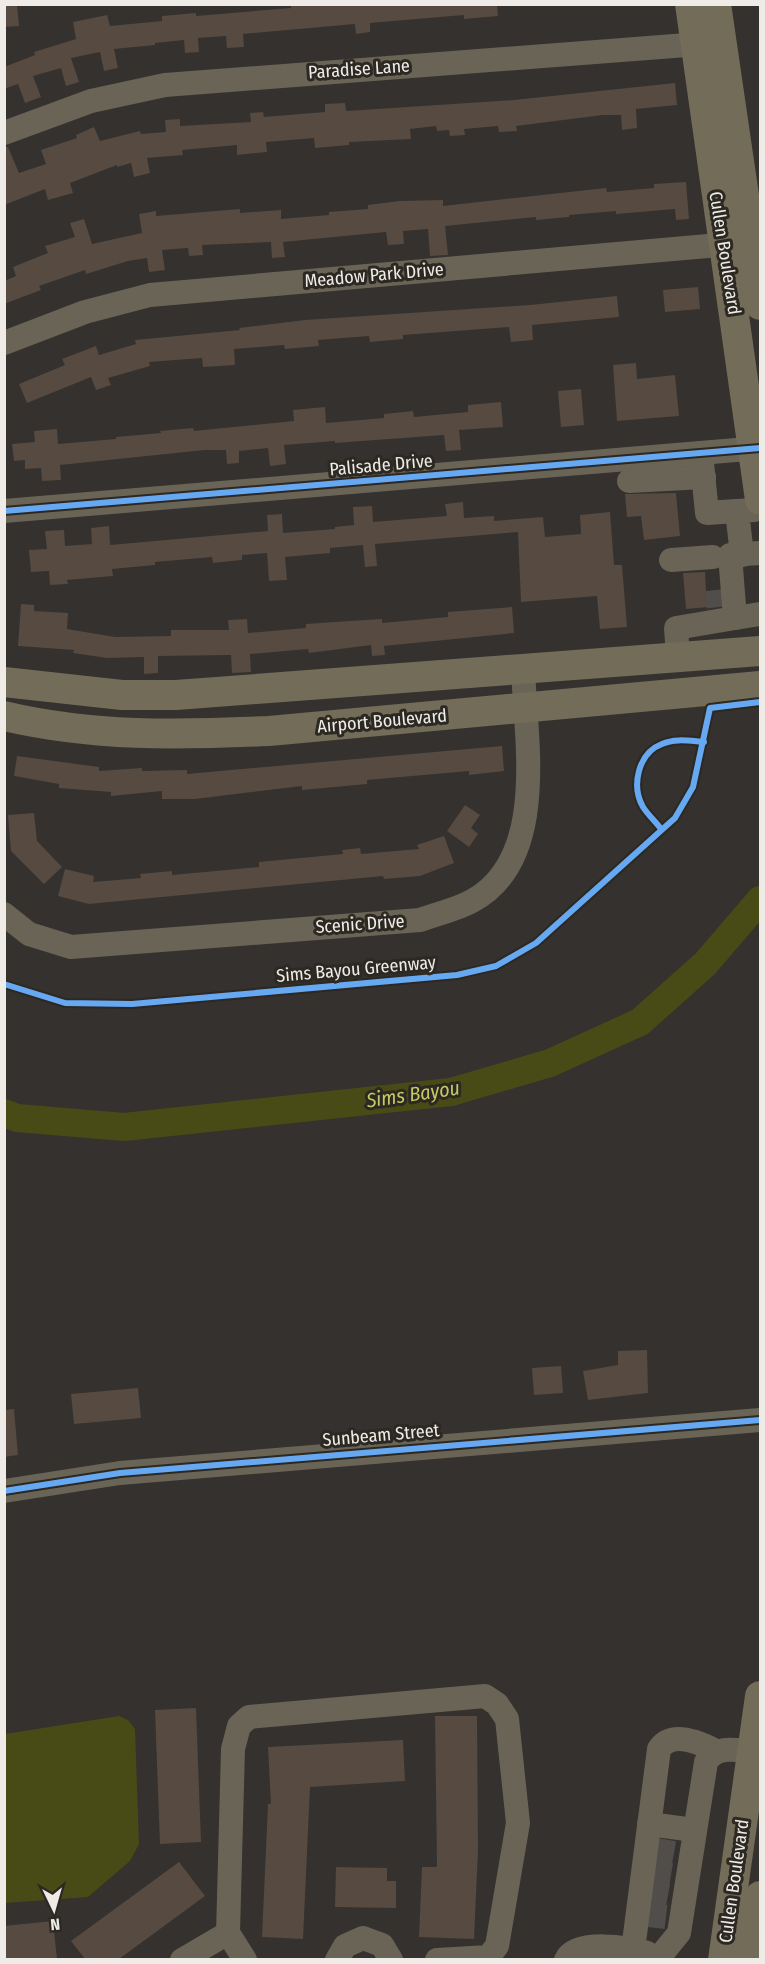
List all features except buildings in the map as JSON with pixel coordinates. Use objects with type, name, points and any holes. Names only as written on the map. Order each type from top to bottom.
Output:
[{"type":"main road","name":"Cullen Boulevard","points":[[690,4],[708,43],[737,244],[758,448],[753,507]]},
{"type":"main road","name":"Cullen Boulevard","points":[[708,43],[716,4]]},
{"type":"main road","name":"Cullen Boulevard","points":[[737,244],[760,305]]},
{"type":"main road","points":[[4,682],[122,695],[176,695],[267,690],[760,651]]},
{"type":"main road","name":"Airport Boulevard","points":[[4,716],[122,734],[269,731],[760,686]]},
{"type":"main road","points":[[267,690],[269,731]]},
{"type":"main road","name":"Cullen Boulevard","points":[[723,1959],[756,1754],[760,1696]]},
{"type":"main road","points":[[760,1801],[757,1826],[760,1833]]},
{"type":"main road","name":"Cullen Boulevard","points":[[752,1959],[760,1896]]},
{"type":"street","name":"Paradise Lane","points":[[4,133],[91,101],[165,85],[708,43]]},
{"type":"street","name":"Meadow Park Drive","points":[[4,343],[84,312],[150,295],[737,244]]},
{"type":"street","name":"Palisade Drive","points":[[4,511],[703,465],[758,448]]},
{"type":"street","points":[[629,481],[703,465],[707,513],[753,507],[736,555],[723,609],[723,654]]},
{"type":"street","points":[[672,560],[736,555]]},
{"type":"street","points":[[723,609],[736,555]]},
{"type":"street","points":[[678,657],[676,628],[723,609],[760,614]]},
{"type":"street","name":"Scenic Drive","points":[[4,914],[28,934],[71,946],[420,920],[472,901],[495,883],[516,854],[528,803],[523,670]]},
{"type":"street","name":"Sunbeam Street","points":[[4,1491],[132,1472],[760,1419]]},
{"type":"street","points":[[245,1959],[228,1933],[233,1749],[239,1726],[249,1717],[485,1696],[497,1704],[507,1719],[518,1823],[497,1946],[488,1957],[437,1959]]},
{"type":"street","points":[[566,1959],[577,1948],[591,1946],[650,1953],[657,1959],[679,1933],[663,1884],[649,1824],[659,1749],[664,1742],[672,1738],[700,1743],[716,1751],[756,1754]]},
{"type":"street","points":[[633,1950],[663,1884],[694,1830],[702,1774],[706,1762],[716,1751]]},
{"type":"street","points":[[649,1824],[694,1830]]},
{"type":"street","points":[[182,1959],[228,1933]]},
{"type":"street","points":[[337,1959],[345,1946],[363,1938],[374,1940],[382,1945],[391,1959]]},
{"type":"shaded area","points":[[119,1716],[128,1720],[135,1729],[139,1844],[130,1861],[88,1897],[5,1903],[5,1734]]},
{"type":"waterway","name":"Sims Bayou","points":[[4,1113],[17,1118],[124,1127],[451,1092],[550,1063],[640,1022],[705,964],[760,900]]},
{"type":"tunnel","points":[[717,590],[719,607]]},
{"type":"tunnel","points":[[657,1850],[674,1853]]},
{"type":"tunnel","points":[[654,1872],[671,1875]]},
{"type":"tunnel","points":[[652,1892],[668,1895]]},
{"type":"tunnel","points":[[649,1915],[666,1917]]},
{"type":"cycle path","points":[[4,511],[760,448]]},
{"type":"cycle path","name":"Sims Bayou Greenway","points":[[4,984],[65,1003],[132,1004],[457,975],[496,966],[536,943],[675,818],[693,787],[710,708],[760,702]]},
{"type":"cycle path","points":[[661,829],[639,799],[637,780],[642,762],[654,748],[667,742],[683,740],[704,742]]},
{"type":"cycle path","points":[[4,1491],[120,1473],[760,1420]]}]
